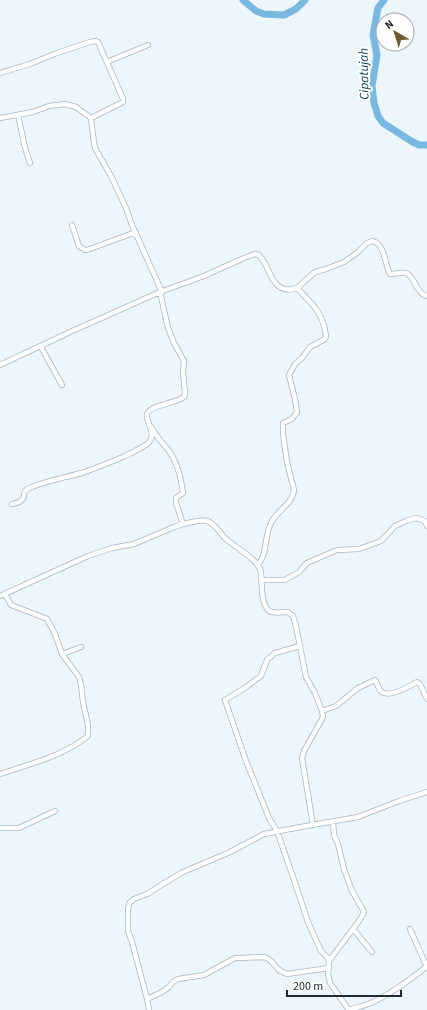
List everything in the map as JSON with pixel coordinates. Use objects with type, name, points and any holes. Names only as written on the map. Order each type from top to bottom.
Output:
[{"type":"street","points":[[0,73],[30,64],[57,52],[93,41],[98,42],[123,97],[123,101],[105,112],[91,118]]},
{"type":"street","points":[[107,62],[148,45]]},
{"type":"street","points":[[0,118],[33,112],[50,106],[68,104],[76,107],[91,118],[95,148],[126,208],[161,292],[168,328],[184,361],[183,371],[185,395],[183,398],[152,409],[148,412],[146,417],[156,436],[169,452],[179,471],[182,480],[183,493],[176,498],[176,503],[183,524]]},
{"type":"street","points":[[18,115],[25,148],[30,163]]},
{"type":"street","points":[[72,226],[79,246],[84,250],[136,232]]},
{"type":"street","points":[[0,366],[70,332],[161,292],[204,276],[255,254],[262,259],[274,281],[282,288],[289,290],[297,288],[315,272],[344,262],[358,252],[367,243],[373,241],[383,250],[390,273],[405,273],[409,275],[423,295],[427,296]]},
{"type":"street","points":[[258,565],[263,557],[267,532],[271,522],[278,512],[290,501],[294,490],[287,462],[283,434],[283,423],[292,419],[297,412],[296,399],[289,376],[295,364],[302,358],[310,347],[326,337],[325,326],[321,316],[297,288]]},
{"type":"street","points":[[41,347],[62,385]]},
{"type":"street","points":[[12,504],[18,503],[22,500],[27,490],[32,487],[117,460],[141,448],[151,439],[150,426]]},
{"type":"street","points":[[262,580],[286,580],[299,572],[308,563],[337,550],[359,549],[381,541],[395,526],[406,521],[416,518],[425,521],[427,526]]},
{"type":"street","points":[[0,596],[88,556],[112,548],[134,544],[170,528],[183,524],[200,520],[211,522],[228,541],[252,558],[258,565],[261,570],[263,601],[266,608],[272,612],[288,612],[293,616],[306,677],[315,693],[323,716],[302,754],[313,825]]},
{"type":"street","points":[[0,774],[33,763],[72,747],[88,736],[88,725],[79,677],[62,654],[55,634],[46,618],[10,605],[5,594]]},
{"type":"street","points":[[300,646],[274,653],[267,660],[261,676],[225,700],[246,761],[266,812],[277,831],[308,922],[321,951],[328,958],[328,977],[331,985],[349,1010],[378,1000],[427,967],[410,929]]},
{"type":"street","points":[[62,654],[81,647]]},
{"type":"street","points":[[322,712],[336,706],[358,688],[375,680],[382,692],[386,694],[390,694],[417,682],[420,684],[427,699]]},
{"type":"street","points":[[149,1010],[128,931],[127,911],[132,900],[154,890],[177,876],[228,853],[264,834],[347,820],[427,792]]},
{"type":"street","points":[[0,828],[19,828],[55,811]]},
{"type":"street","points":[[329,961],[354,930],[364,912],[352,891],[344,869],[334,832],[333,822]]},
{"type":"street","points":[[354,930],[372,952]]},
{"type":"street","points":[[147,999],[162,992],[176,980],[204,975],[235,958],[265,957],[279,970],[287,974],[329,968]]},
{"type":"waterway","name":"Cipatujah","points":[[243,0],[256,11],[264,14],[284,15],[296,9],[305,0]]},
{"type":"waterway","name":"Cipatujah","points":[[384,0],[378,8],[373,35],[377,55],[372,86],[374,103],[378,116],[383,123],[411,141],[419,145],[427,145]]}]
